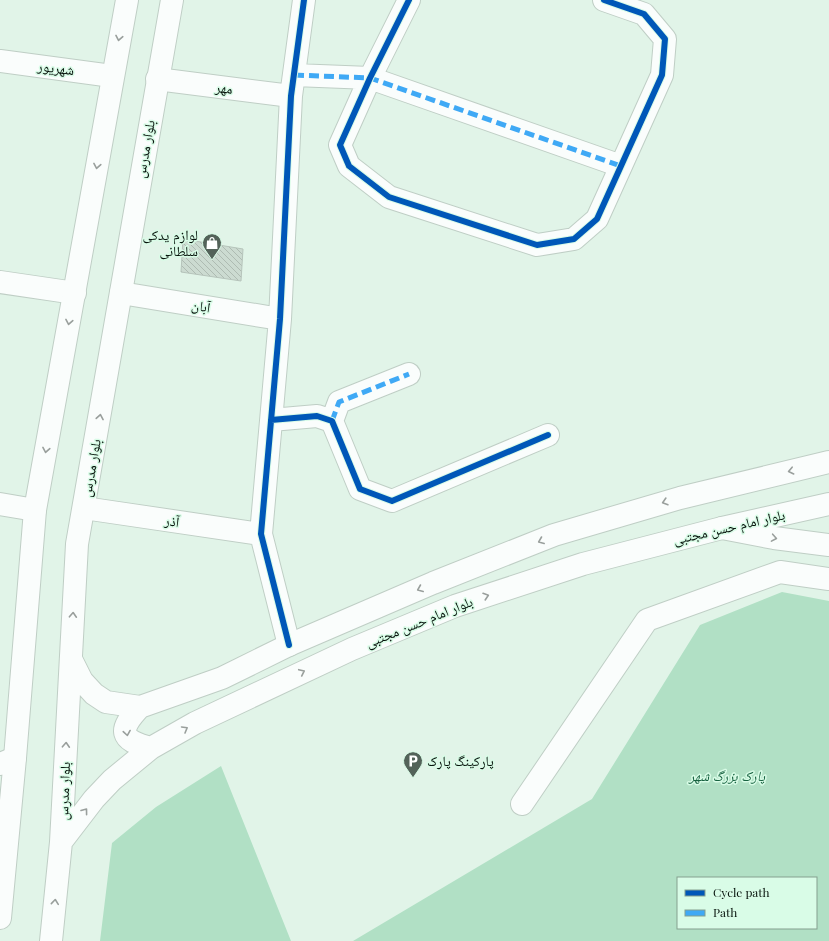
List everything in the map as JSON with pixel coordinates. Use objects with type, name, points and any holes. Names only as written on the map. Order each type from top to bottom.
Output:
[{"type":"main road","points":[[0,918],[8,761],[35,510],[75,293],[112,76],[127,0]]},
{"type":"main road","name":"بلوار مدرس","points":[[51,941],[62,842],[77,544],[172,0]]},
{"type":"main road","points":[[289,644],[261,534],[280,319],[292,86],[304,0]]},
{"type":"main road","points":[[410,0],[370,78],[340,145],[349,166],[389,197],[537,245],[574,239],[597,219],[662,75],[665,39],[644,14],[604,0]]},
{"type":"main road","name":"شهریور","points":[[0,61],[112,76]]},
{"type":"main road","name":"مهر","points":[[158,79],[292,86],[370,78],[621,166]]},
{"type":"main road","points":[[0,282],[75,293]]},
{"type":"main road","name":"آبان","points":[[121,293],[280,319]]},
{"type":"main road","points":[[409,374],[339,402],[332,421],[360,489],[392,501],[548,435]]},
{"type":"main road","points":[[271,420],[317,416],[332,421]]},
{"type":"main road","name":"بلوار امام حسن مجتبی","points":[[71,659],[82,681],[94,694],[106,702],[140,707],[222,678],[289,644],[426,586],[554,535],[680,498],[829,462]]},
{"type":"main road","points":[[0,504],[35,510]]},
{"type":"main road","name":"بلوار امام حسن مجتبی","points":[[62,842],[94,799],[112,780],[151,748],[195,723],[352,649],[454,606],[583,564],[722,528],[829,504]]},
{"type":"main road","name":"آذر","points":[[84,508],[261,534]]},
{"type":"main road","points":[[722,528],[774,538],[829,545]]},
{"type":"main road","points":[[522,804],[647,620],[780,572],[829,579]]},
{"type":"main road","points":[[140,707],[127,721],[125,729],[128,739],[134,744],[151,748]]},
{"type":"green space","name":"پارک بزرگ شهر","points":[[782,592],[829,601],[829,941],[353,941],[592,799],[700,625]]},
{"type":"green space","points":[[221,766],[291,941],[100,941],[112,843],[156,807]]},
{"type":"building","name":"لوازم یدکی سلطانی","points":[[183,239],[243,249],[241,281],[181,272]]},
{"type":"marked path","points":[[294,75],[370,78],[621,166]]},
{"type":"marked path","points":[[332,421],[339,402],[409,374]]},
{"type":"cycle path","points":[[289,645],[261,534],[280,319],[291,96],[304,0]]},
{"type":"cycle path","points":[[409,0],[370,78],[340,145],[349,166],[389,197],[537,245],[574,239],[597,219],[662,75],[665,39],[644,14],[604,0]]},
{"type":"cycle path","points":[[271,420],[317,416],[332,421],[360,489],[392,501],[548,435]]},
{"type":"place","name":"لوازم یدکی سلطانی","points":[[212,260]]},
{"type":"place","name":"پارکینگ پارک","points":[[413,778]]}]
